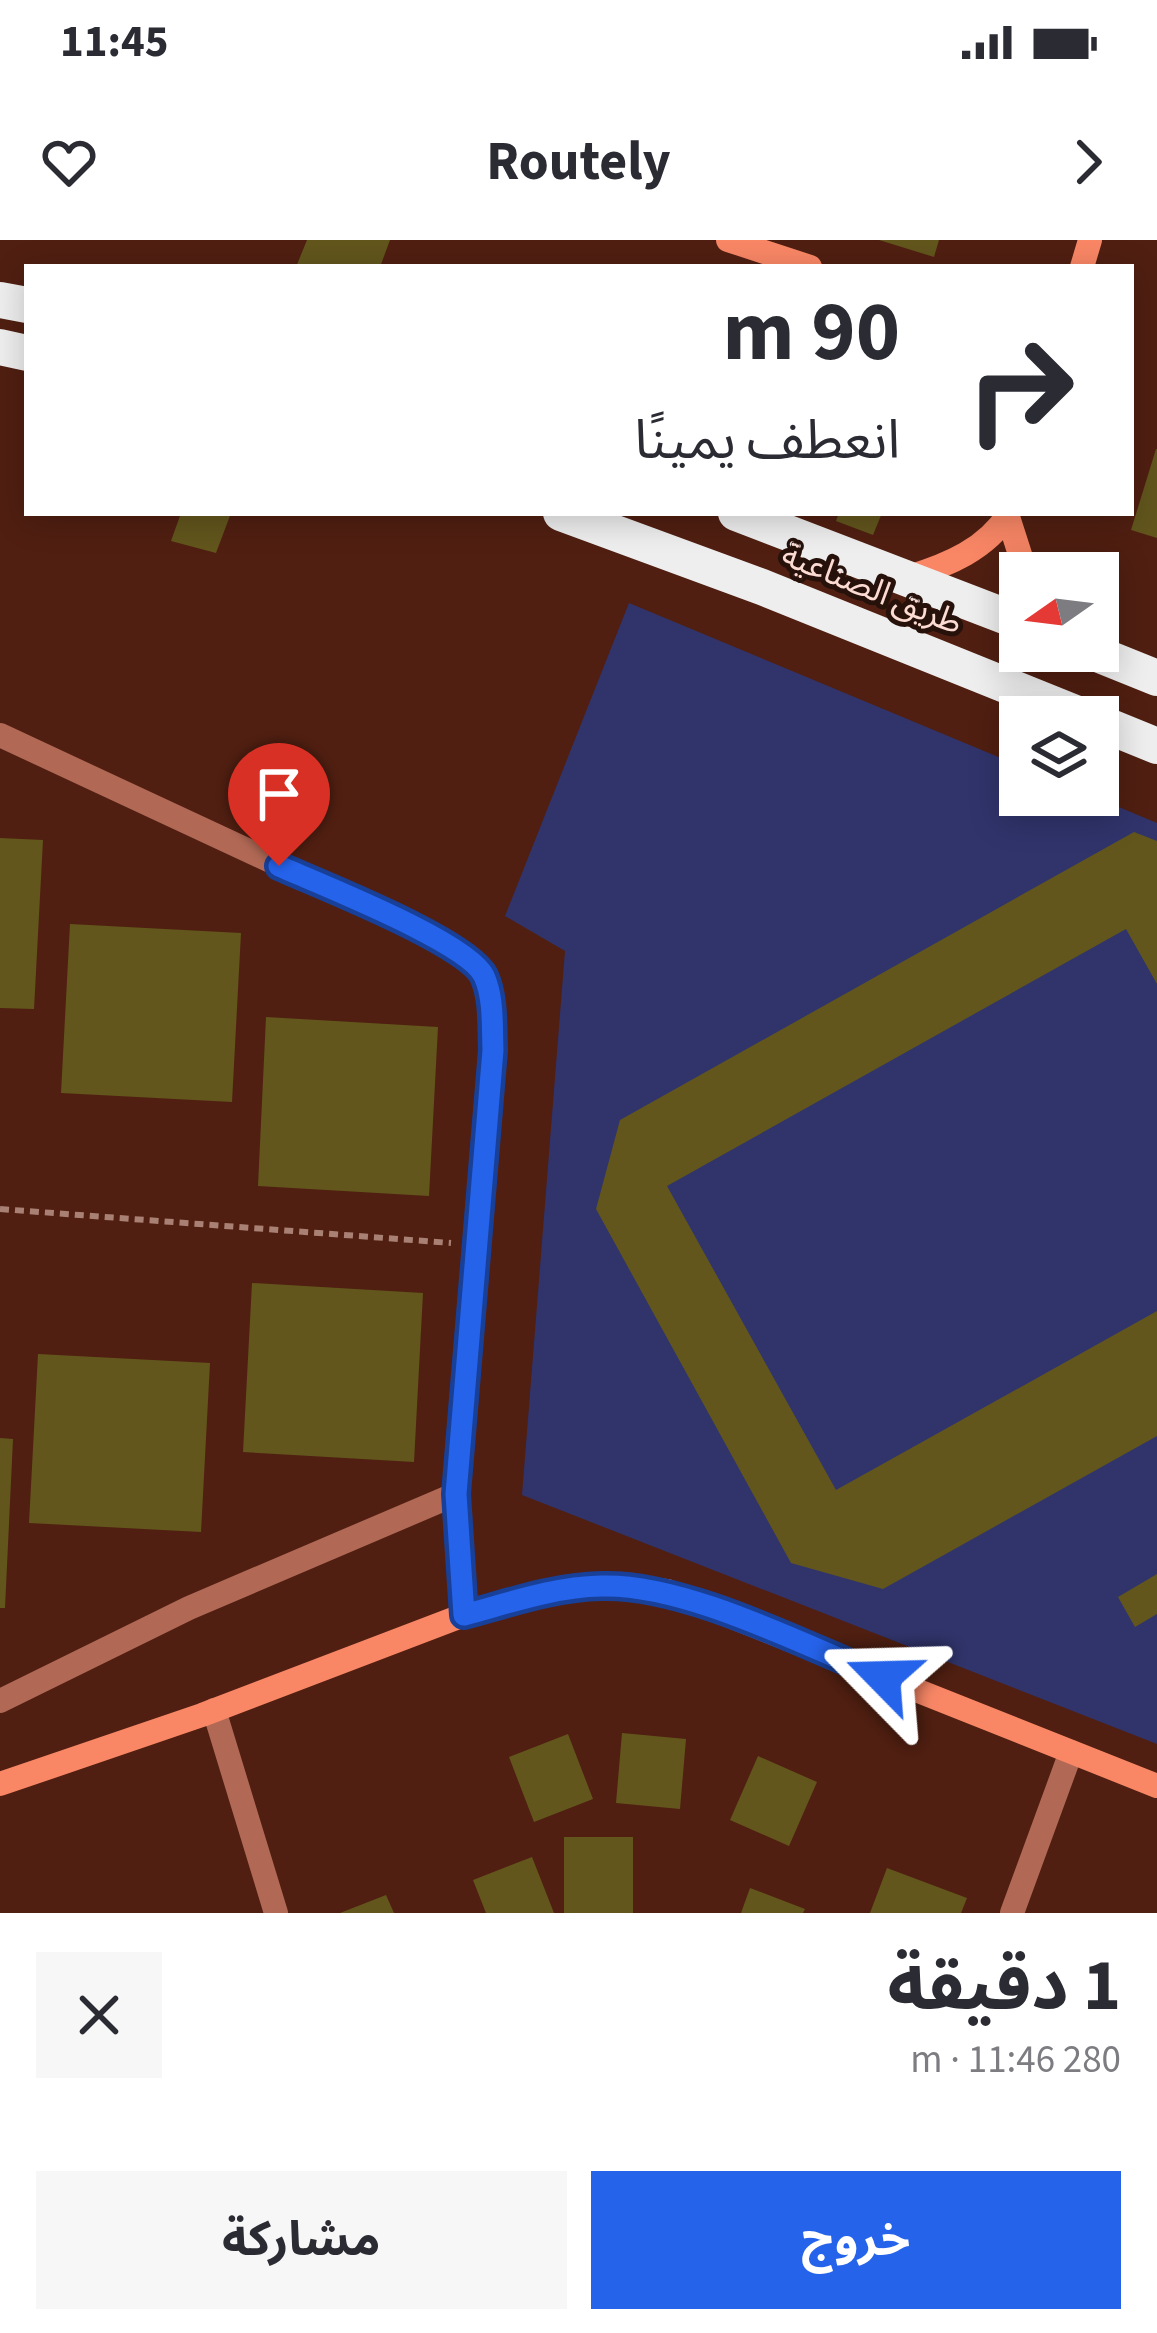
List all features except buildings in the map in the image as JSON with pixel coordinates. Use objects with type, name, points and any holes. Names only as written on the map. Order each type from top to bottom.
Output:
[{"type":"highway","name":"طريق الصناعية","points":[[568,516],[762,586],[1033,696]]},
{"type":"highway","name":"طريق الصناعية","points":[[744,516],[999,613]]},
{"type":"highway","points":[[1119,663],[1157,678]]},
{"type":"highway","points":[[1119,731],[1157,746]]},
{"type":"main road","points":[[728,240],[800,264]]},
{"type":"main road","points":[[909,577],[971,552],[1007,516]]},
{"type":"main road","points":[[1008,516],[1019,552]]},
{"type":"main road","points":[[0,1784],[214,1710],[464,1615],[548,1592],[602,1586],[667,1591],[1157,1786]]},
{"type":"street","points":[[0,735],[451,945],[483,972],[491,1006],[493,1050],[456,1494],[464,1615]]},
{"type":"street","points":[[0,1701],[189,1608],[456,1494]]},
{"type":"street","points":[[214,1710],[276,1913]]},
{"type":"street","points":[[1012,1913],[1071,1752]]},
{"type":"path","points":[[0,1209],[477,1245]]},
{"type":"shaded area","points":[[629,603],[999,757],[999,816],[1119,816],[1119,807],[1157,823],[1157,1744],[522,1495],[565,951],[505,916]]},
{"type":"route","points":[[279,866],[451,945],[483,972],[491,1006],[493,1050],[456,1494],[464,1615],[548,1592],[602,1586],[667,1591],[883,1677]]}]
